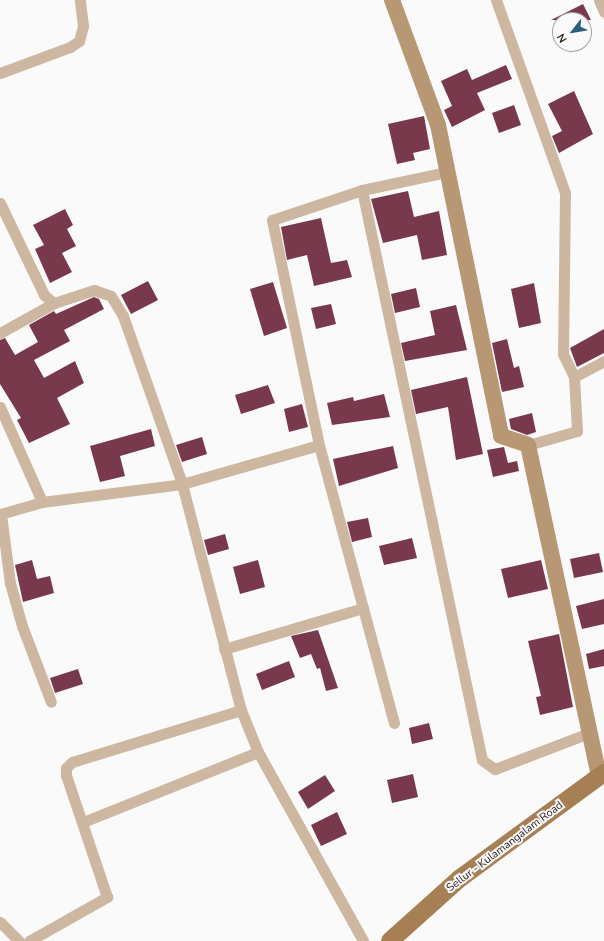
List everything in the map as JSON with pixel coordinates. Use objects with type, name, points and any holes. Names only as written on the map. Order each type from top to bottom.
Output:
[{"type":"main road","name":"Sellur - Kulamangalam Road","points":[[390,941],[459,879],[602,774]]},
{"type":"street","points":[[0,73],[70,47],[79,40],[83,26],[80,0]]},
{"type":"street","points":[[392,0],[438,125],[501,436],[528,445],[577,431],[574,377],[562,354],[565,194],[496,0]]},
{"type":"street","points":[[599,0],[604,12]]},
{"type":"street","points":[[394,723],[319,445],[272,220],[362,190],[447,172]]},
{"type":"street","points":[[362,190],[482,760],[495,769],[589,733]]},
{"type":"street","points":[[0,203],[44,295],[54,303]]},
{"type":"street","points":[[0,333],[54,303],[94,290],[111,296],[123,316],[182,484],[241,710],[258,752],[363,941]]},
{"type":"street","points":[[574,377],[604,361]]},
{"type":"street","points":[[0,407],[42,502]]},
{"type":"street","points":[[50,702],[22,626],[10,583],[1,514],[42,502],[182,484],[319,445]]},
{"type":"street","points":[[528,445],[589,733],[602,774]]},
{"type":"street","points":[[224,649],[363,608]]},
{"type":"street","points":[[29,941],[107,898],[83,822],[66,775],[66,768],[72,762],[241,710]]},
{"type":"street","points":[[83,822],[258,752]]},
{"type":"street","points":[[0,922],[19,941]]},
{"type":"building","points":[[583,4],[587,12],[567,12]]},
{"type":"building","points":[[506,65],[512,79],[477,93],[485,110],[452,127],[444,110],[452,106],[441,81],[467,69],[472,80]]},
{"type":"building","points":[[574,91],[593,134],[559,153],[552,136],[562,131],[548,104]]},
{"type":"building","points":[[514,105],[521,125],[499,133],[492,113]]},
{"type":"building","points":[[424,116],[430,149],[413,153],[415,160],[397,164],[388,124]]},
{"type":"building","points":[[408,191],[414,217],[439,211],[447,255],[422,260],[417,235],[383,243],[371,199]]},
{"type":"building","points":[[65,209],[73,225],[67,229],[76,246],[62,253],[72,272],[50,283],[35,249],[44,245],[33,225]]},
{"type":"building","points":[[321,218],[331,263],[347,260],[352,277],[314,286],[307,255],[287,260],[281,227]]},
{"type":"building","points":[[148,281],[158,300],[131,314],[121,295]]},
{"type":"building","points":[[273,282],[287,328],[264,336],[250,289]]},
{"type":"building","points":[[534,283],[541,323],[519,328],[511,289]]},
{"type":"building","points":[[416,288],[420,307],[395,313],[391,294]]},
{"type":"building","points":[[94,297],[99,299],[104,309],[64,330],[70,341],[34,360],[44,378],[75,361],[84,383],[57,398],[70,424],[29,443],[17,420],[21,418],[0,384],[0,340],[5,338],[15,355],[38,342],[29,325],[54,311],[56,314]]},
{"type":"building","points":[[331,304],[336,324],[316,329],[311,308]]},
{"type":"building","points":[[456,305],[467,350],[405,361],[401,343],[435,335],[430,311]]},
{"type":"building","points":[[604,329],[604,353],[577,367],[570,348]]},
{"type":"building","points":[[507,339],[514,368],[519,366],[524,387],[502,392],[492,343]]},
{"type":"building","points":[[467,377],[483,454],[456,460],[448,407],[416,414],[411,390]]},
{"type":"building","points":[[268,385],[275,403],[241,414],[235,395]]},
{"type":"building","points":[[384,394],[390,417],[332,425],[327,403],[353,397],[354,401]]},
{"type":"building","points":[[302,404],[308,427],[289,432],[284,409]]},
{"type":"building","points":[[532,413],[536,432],[527,435],[511,429],[509,419]]},
{"type":"building","points":[[151,429],[155,446],[120,456],[125,476],[100,482],[90,446]]},
{"type":"building","points":[[202,437],[207,454],[182,462],[176,445]]},
{"type":"building","points":[[393,446],[398,468],[339,486],[333,459]]},
{"type":"building","points":[[504,447],[508,463],[517,461],[519,471],[493,477],[487,450]]},
{"type":"building","points":[[368,518],[372,537],[352,542],[347,522]]},
{"type":"building","points":[[225,534],[229,549],[208,555],[204,540]]},
{"type":"building","points":[[412,538],[417,558],[384,565],[379,546]]},
{"type":"building","points":[[599,553],[603,572],[574,578],[570,559]]},
{"type":"building","points":[[32,560],[37,579],[50,576],[54,593],[23,602],[15,565]]},
{"type":"building","points":[[258,560],[265,587],[240,594],[233,567]]},
{"type":"building","points":[[541,560],[548,589],[508,598],[501,569]]},
{"type":"building","points":[[604,599],[604,624],[582,629],[576,606]]},
{"type":"building","points":[[318,630],[338,688],[326,691],[320,668],[317,669],[311,654],[300,658],[291,636]]},
{"type":"building","points":[[559,634],[573,707],[540,715],[536,697],[541,696],[528,641]]},
{"type":"building","points":[[604,649],[604,666],[589,669],[586,654]]},
{"type":"building","points":[[289,661],[295,677],[262,690],[256,674]]},
{"type":"building","points":[[78,669],[83,684],[55,693],[50,678]]},
{"type":"building","points":[[429,723],[433,739],[412,744],[409,728]]},
{"type":"building","points":[[413,774],[418,797],[392,803],[387,780]]},
{"type":"building","points":[[325,775],[335,791],[308,809],[298,792]]},
{"type":"building","points":[[337,812],[347,834],[321,846],[311,825]]}]
